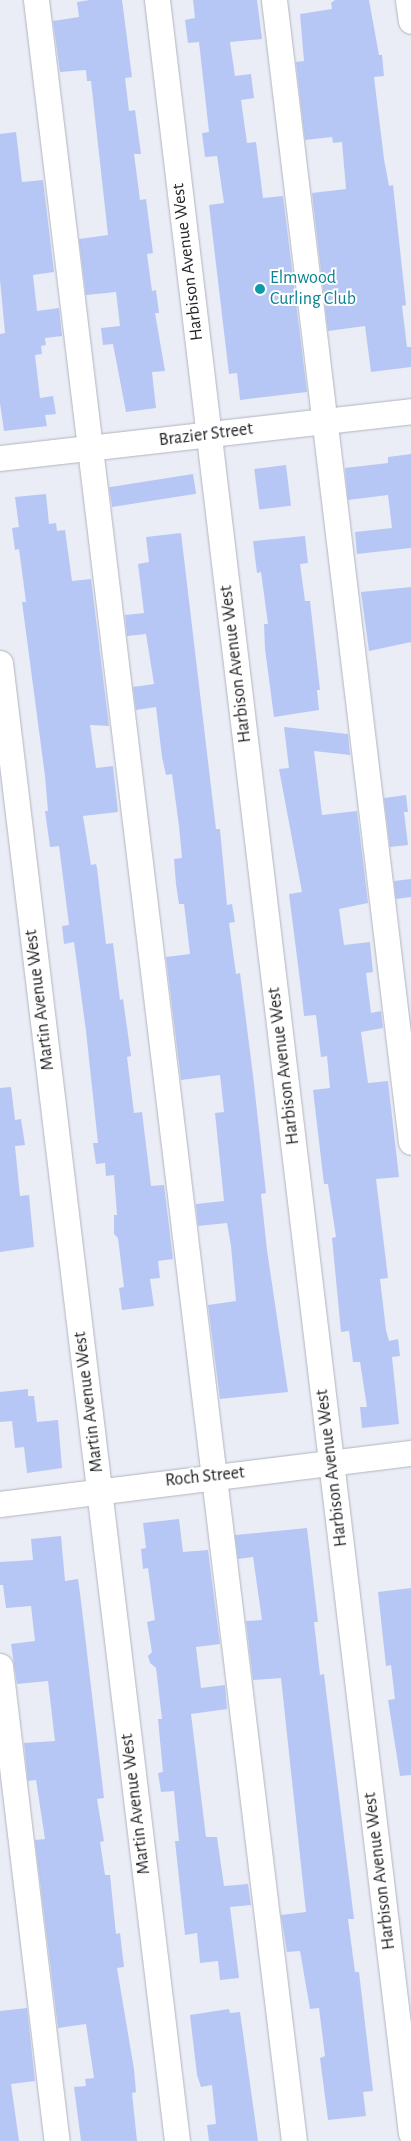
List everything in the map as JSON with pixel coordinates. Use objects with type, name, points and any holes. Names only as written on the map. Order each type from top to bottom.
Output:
[{"type":"street","points":[[36,0],[216,1476],[294,2141]]},
{"type":"street","name":"Harbison Avenue West","points":[[157,0],[411,2133]]},
{"type":"street","points":[[274,0],[411,1142]]},
{"type":"street","points":[[408,0],[411,21]]},
{"type":"street","name":"Brazier Street","points":[[0,458],[209,435],[325,419],[411,411]]},
{"type":"street","name":"Martin Avenue West","points":[[0,663],[177,2141]]},
{"type":"street","name":"Roch Street","points":[[0,1504],[99,1489],[411,1453]]},
{"type":"street","points":[[0,1666],[57,2141]]},
{"type":"building","points":[[122,0],[132,77],[125,78],[129,111],[135,110],[141,154],[134,154],[140,200],[146,199],[153,253],[147,254],[152,291],[156,290],[159,313],[155,313],[165,371],[152,372],[156,408],[126,412],[113,344],[103,345],[101,328],[120,326],[116,292],[86,295],[79,239],[108,235],[91,81],[87,81],[86,70],[60,72],[53,21],[79,17],[77,2]]},
{"type":"building","name":"Elmwood Curling Club","points":[[193,0],[257,0],[262,39],[230,42],[235,76],[251,74],[254,98],[241,100],[247,143],[256,142],[263,198],[283,196],[307,392],[240,400],[237,373],[229,374],[209,205],[224,203],[217,156],[205,157],[202,133],[209,132],[199,42],[188,43],[185,20],[195,18]]},
{"type":"building","points":[[335,0],[369,0],[379,55],[382,55],[384,76],[374,77],[384,159],[389,186],[393,185],[406,305],[402,306],[407,347],[411,347],[411,367],[371,372],[365,326],[328,331],[312,193],[346,189],[342,142],[333,143],[332,137],[305,140],[296,62],[304,61],[300,14],[332,9],[331,3]]},
{"type":"building","points":[[16,132],[22,182],[43,180],[54,272],[33,275],[37,311],[59,308],[62,336],[45,338],[46,345],[41,346],[42,354],[35,355],[40,398],[53,396],[56,414],[45,415],[47,426],[4,431],[0,403],[0,334],[5,333],[0,280],[0,134]]},
{"type":"building","points":[[411,454],[411,548],[357,554],[355,532],[392,528],[388,495],[348,500],[345,468],[388,463],[388,457]]},
{"type":"building","points":[[286,465],[291,506],[259,510],[254,469]]},
{"type":"building","points":[[193,474],[196,494],[112,507],[109,487]]},
{"type":"building","points":[[46,494],[49,524],[56,523],[57,531],[65,530],[72,581],[91,579],[109,726],[90,725],[96,768],[113,766],[118,812],[83,816],[91,865],[96,864],[97,868],[106,944],[113,943],[120,1000],[123,999],[131,1056],[127,1057],[134,1113],[142,1112],[151,1186],[164,1185],[173,1259],[158,1261],[160,1278],[150,1279],[154,1306],[122,1310],[119,1288],[124,1287],[118,1238],[114,1234],[114,1215],[117,1215],[114,1175],[106,1176],[105,1163],[96,1164],[93,1143],[98,1143],[86,1031],[74,942],[64,944],[62,926],[69,925],[59,846],[50,847],[45,811],[48,811],[45,776],[22,602],[26,602],[19,549],[15,550],[12,528],[19,527],[15,497]]},
{"type":"building","points":[[181,533],[216,829],[220,829],[227,905],[232,904],[235,922],[229,923],[236,974],[240,973],[253,1075],[266,1193],[261,1194],[267,1250],[288,1392],[220,1399],[208,1305],[236,1301],[231,1246],[227,1223],[198,1226],[196,1204],[224,1201],[215,1113],[224,1112],[220,1075],[181,1080],[166,957],[190,954],[184,904],[179,904],[176,884],[174,859],[182,858],[179,826],[172,774],[166,775],[162,757],[156,707],[136,710],[133,687],[154,684],[146,634],[127,636],[125,615],[144,613],[138,564],[149,562],[146,537]]},
{"type":"building","points":[[305,536],[308,563],[300,564],[305,601],[310,601],[320,690],[317,690],[319,710],[274,717],[265,649],[264,624],[268,624],[261,572],[257,573],[253,541]]},
{"type":"building","points":[[411,587],[411,642],[369,651],[361,592]]},
{"type":"building","points":[[284,727],[348,734],[350,755],[314,751],[322,815],[357,811],[368,903],[339,909],[344,945],[370,942],[373,972],[366,973],[371,1013],[381,1011],[383,1028],[361,1032],[368,1083],[388,1081],[399,1177],[376,1179],[388,1278],[380,1279],[386,1330],[389,1341],[398,1339],[400,1356],[392,1357],[399,1424],[362,1428],[360,1407],[367,1407],[360,1362],[353,1362],[349,1331],[341,1332],[332,1238],[336,1237],[328,1184],[324,1184],[313,1090],[330,1088],[327,1056],[321,1057],[316,1015],[304,1016],[289,894],[302,892],[279,769],[289,768]]},
{"type":"building","points":[[406,795],[408,812],[404,812],[408,845],[390,847],[384,798]]},
{"type":"building","points":[[411,879],[411,897],[396,899],[394,881]]},
{"type":"building","points":[[11,1087],[15,1120],[21,1119],[25,1145],[15,1146],[20,1196],[29,1195],[34,1247],[0,1252],[0,1088]]},
{"type":"building","points":[[28,1389],[28,1396],[34,1396],[37,1422],[58,1420],[62,1468],[27,1473],[24,1447],[15,1448],[12,1421],[0,1422],[0,1392]]},
{"type":"building","points":[[179,1519],[183,1552],[208,1550],[220,1644],[196,1647],[201,1688],[225,1685],[227,1709],[191,1714],[206,1837],[217,1837],[224,1886],[248,1884],[251,1905],[230,1907],[239,1978],[220,1980],[218,1961],[200,1963],[197,1933],[185,1935],[175,1841],[179,1841],[174,1791],[161,1792],[158,1773],[163,1772],[158,1719],[162,1719],[156,1668],[150,1663],[148,1656],[152,1652],[147,1622],[155,1620],[148,1568],[143,1569],[141,1549],[146,1548],[143,1523]]},
{"type":"building","points":[[307,1528],[318,1622],[314,1622],[320,1675],[324,1674],[354,1919],[348,1919],[355,1972],[359,1972],[373,2091],[363,2092],[366,2116],[328,2120],[320,2058],[325,2056],[319,2008],[310,2009],[300,1951],[287,1952],[281,1915],[306,1912],[281,1678],[253,1680],[246,1621],[262,1620],[253,1557],[238,1559],[235,1535]]},
{"type":"building","points":[[61,1536],[65,1581],[78,1579],[81,1601],[104,1798],[97,1799],[104,1841],[100,1842],[105,1875],[110,1875],[116,1934],[120,1933],[124,1967],[117,1968],[134,2069],[136,2092],[132,2093],[137,2141],[81,2141],[74,2087],[86,2086],[85,2079],[94,2078],[86,2024],[58,2028],[35,1840],[45,1839],[36,1780],[28,1781],[24,1743],[55,1741],[48,1681],[17,1684],[11,1644],[35,1641],[31,1606],[6,1608],[3,1585],[0,1585],[0,1562],[33,1560],[31,1539]]},
{"type":"building","points":[[411,1588],[411,1775],[400,1776],[388,1700],[395,1699],[391,1665],[386,1666],[378,1592]]},
{"type":"building","points":[[27,2008],[35,2081],[11,2084],[19,2141],[0,2141],[0,2011]]},
{"type":"building","points":[[229,2009],[230,2013],[240,2012],[258,2141],[209,2141],[207,2125],[216,2124],[212,2085],[201,2087],[197,2075],[190,2015]]},
{"type":"place","name":"Elmwood Curling Club","points":[[260,289]]}]
